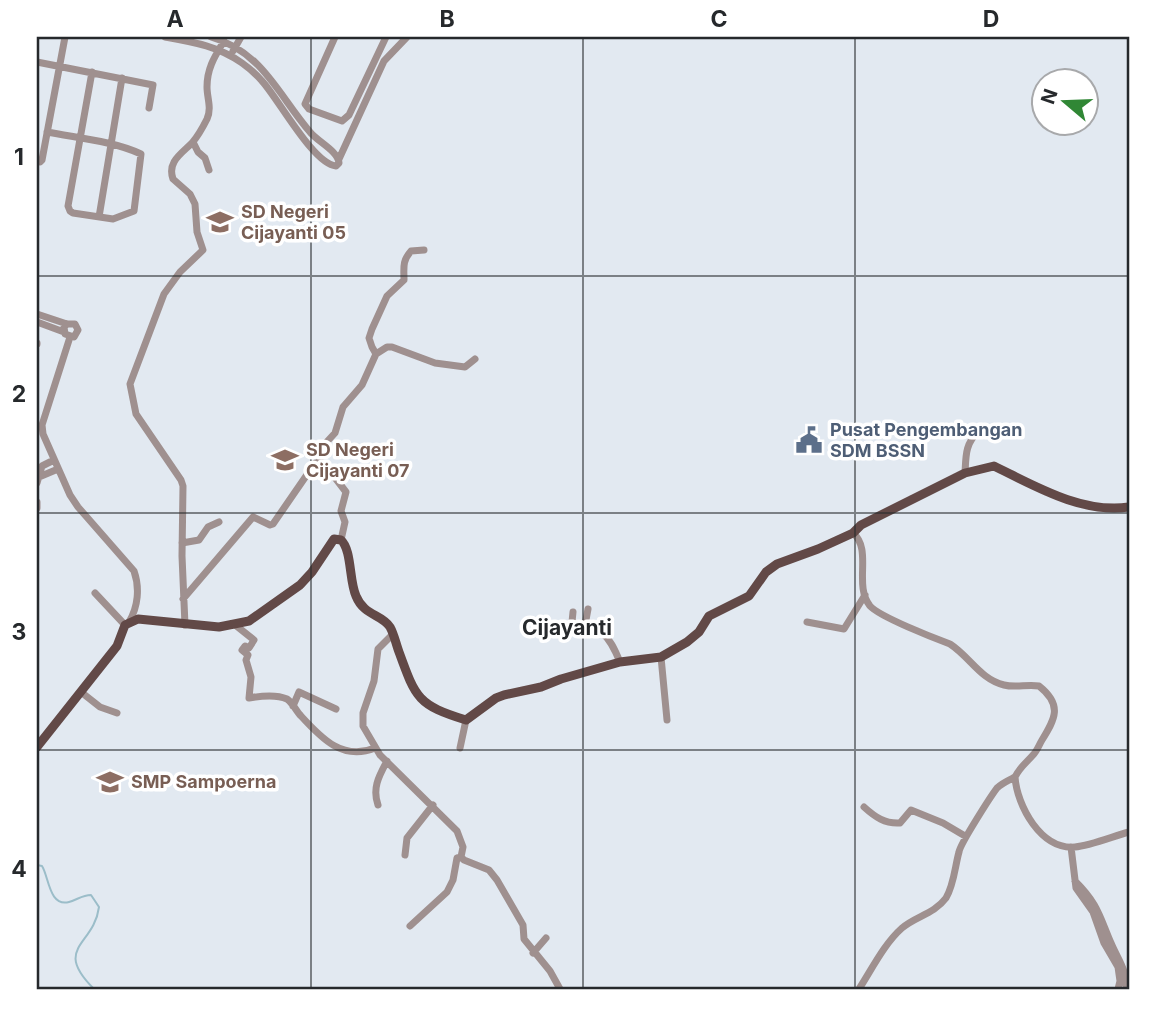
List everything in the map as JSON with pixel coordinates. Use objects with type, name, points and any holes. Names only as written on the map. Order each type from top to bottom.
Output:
[{"type":"main road","points":[[37,747],[117,646],[127,624],[138,619],[219,628],[249,621],[300,585],[334,539],[341,540],[347,546],[354,592],[360,607],[389,625],[421,700],[435,711],[466,720],[504,695],[524,692],[620,662],[661,657],[699,632],[709,616],[749,596],[766,572],[777,564],[856,536],[861,525],[965,473],[994,466],[1042,491],[1103,507],[1129,507]]},
{"type":"street","points":[[38,161],[42,160],[65,37]]},
{"type":"street","points":[[165,37],[212,46],[231,56],[262,81],[293,125],[327,163],[336,166],[384,61],[407,37]]},
{"type":"street","points":[[211,37],[235,47],[269,75],[309,131],[339,159]]},
{"type":"street","points":[[231,56],[242,37]]},
{"type":"street","points":[[335,37],[304,104],[309,109],[338,121],[345,120],[386,37]]},
{"type":"street","points":[[185,625],[182,543],[184,493],[181,480],[136,414],[130,383],[164,294],[180,272],[203,250],[197,232],[195,204],[172,174],[174,160],[193,142],[209,113],[208,75],[211,62],[224,41]]},
{"type":"street","points":[[37,62],[153,85],[149,108]]},
{"type":"street","points":[[47,132],[80,138],[110,145],[141,154],[134,211],[113,219],[70,211],[68,206],[80,138],[92,72]]},
{"type":"street","points":[[99,217],[122,78]]},
{"type":"street","points":[[193,142],[205,158],[209,170]]},
{"type":"street","points":[[376,354],[369,338],[387,296],[404,280],[403,264],[408,254],[411,251],[424,250]]},
{"type":"street","points":[[37,314],[67,331]]},
{"type":"street","points":[[37,323],[67,331]]},
{"type":"street","points":[[67,331],[42,425],[43,434],[78,508],[134,571],[138,583],[134,612],[127,624],[95,593]]},
{"type":"street","points":[[319,463],[323,446],[335,433],[343,407],[362,385],[376,354],[392,347],[435,363],[465,367],[475,359]]},
{"type":"street","points":[[965,473],[966,450],[971,438],[978,432]]},
{"type":"street","points":[[38,480],[42,466],[54,460]]},
{"type":"street","points":[[183,599],[253,517],[273,524],[311,466],[319,463],[326,466],[346,492],[341,511],[345,522],[341,540]]},
{"type":"street","points":[[38,480],[58,469]]},
{"type":"street","points":[[37,502],[37,511]]},
{"type":"street","points":[[182,543],[200,540],[208,527],[219,522]]},
{"type":"street","points":[[856,536],[862,549],[864,595],[872,608],[956,648],[990,680],[1006,686],[1035,685],[1044,691],[1055,711],[1054,721],[1036,752],[1021,766],[1015,777],[999,786],[965,836],[959,849],[958,864],[949,892],[944,900],[895,935],[859,989]]},
{"type":"street","points":[[807,622],[844,629],[864,595]]},
{"type":"street","points":[[585,625],[588,609]]},
{"type":"street","points":[[573,612],[572,622],[585,625],[609,637],[620,662]]},
{"type":"street","points":[[234,624],[254,640],[248,648],[245,646],[242,650],[247,656],[251,677],[249,698],[279,697],[289,701],[323,738],[346,752],[363,753],[375,748]]},
{"type":"street","points":[[393,634],[378,649],[374,681],[362,720],[375,748],[433,805],[460,836],[463,847],[461,857],[456,860],[453,880],[447,892],[410,926]]},
{"type":"street","points":[[661,657],[667,720]]},
{"type":"street","points":[[80,692],[100,707],[117,713]]},
{"type":"street","points":[[293,706],[299,692],[336,709]]},
{"type":"street","points":[[460,748],[466,720]]},
{"type":"street","points":[[379,804],[376,784],[387,761]]},
{"type":"street","points":[[1015,777],[1018,794],[1032,822],[1050,839],[1072,847],[1129,832]]},
{"type":"street","points":[[405,855],[407,838],[433,805]]},
{"type":"street","points":[[864,807],[874,816],[891,823],[900,823],[911,810],[943,823],[965,836]]},
{"type":"street","points":[[1072,847],[1074,880],[1078,892],[1093,912],[1104,943],[1118,967],[1118,989]]},
{"type":"street","points":[[461,857],[468,863],[489,870],[497,880],[523,925],[524,939],[550,971],[560,989]]},
{"type":"street","points":[[1074,880],[1099,910],[1110,941],[1125,969],[1126,989]]},
{"type":"street","points":[[533,953],[545,938]]},
{"type":"waterway","points":[[37,865],[42,866],[57,900],[69,902],[91,895],[99,907],[96,920],[76,955],[76,964],[94,989]]},
{"type":"place","name":"SD Negeri Cijayanti 05","points":[[220,222]]},
{"type":"place","name":"Pusat Pengembangan SDM BSSN","points":[[809,440]]},
{"type":"place","name":"SD Negeri Cijayanti 07","points":[[285,460]]},
{"type":"place","name":"SMP Sampoerna","points":[[110,782]]},
{"type":"district","name":"Cijayanti","points":[[567,628]]}]
